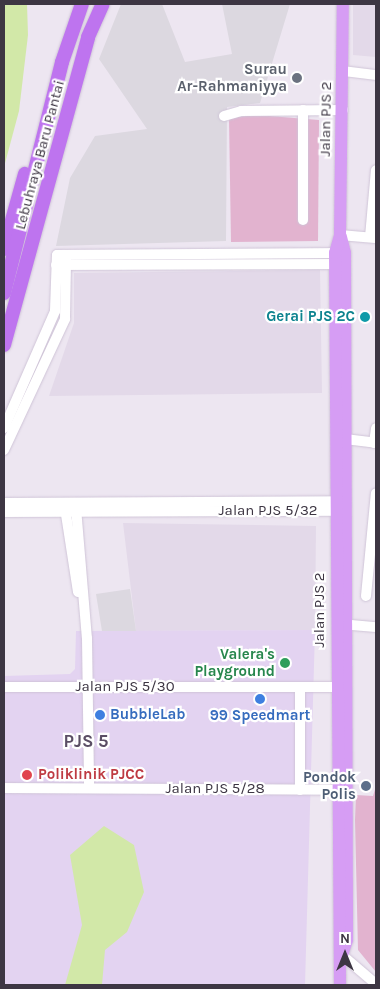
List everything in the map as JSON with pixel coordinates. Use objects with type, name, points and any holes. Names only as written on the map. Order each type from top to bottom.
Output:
[{"type":"highway","name":"Lebuhraya Baru Pantai","points":[[4,293],[10,248],[80,4]]},
{"type":"highway","name":"Lebuhraya Baru Pantai","points":[[4,345],[33,247],[88,37],[103,4]]},
{"type":"main road","name":"Jalan PJS 2","points":[[340,985],[342,955],[336,937],[336,687],[340,624],[340,235],[343,4]]},
{"type":"main road","name":"Jalan PJS 2","points":[[340,258],[344,439],[340,506]]},
{"type":"main road","points":[[340,624],[347,940],[342,955]]},
{"type":"street","points":[[343,71],[376,75]]},
{"type":"street","points":[[224,116],[241,110],[343,110]]},
{"type":"street","points":[[303,110],[303,220]]},
{"type":"street","points":[[340,235],[373,238],[376,170]]},
{"type":"street","points":[[63,262],[340,258]]},
{"type":"street","points":[[4,428],[55,311],[63,262]]},
{"type":"street","points":[[4,450],[65,319],[63,262]]},
{"type":"street","points":[[344,439],[375,443],[376,428]]},
{"type":"street","points":[[366,596],[376,492]]},
{"type":"street","points":[[4,503],[71,508]]},
{"type":"street","name":"Jalan PJS 5/32","points":[[71,508],[340,506]]},
{"type":"street","points":[[4,512],[71,508]]},
{"type":"street","points":[[71,508],[87,638],[89,788]]},
{"type":"street","points":[[340,624],[376,627]]},
{"type":"street","name":"Jalan PJS 5/30","points":[[4,687],[336,687]]},
{"type":"street","points":[[300,687],[300,790]]},
{"type":"street","name":"Jalan PJS 5/28","points":[[4,788],[336,790]]},
{"type":"street","points":[[342,955],[375,984]]},
{"type":"shaded area","points":[[4,4],[27,4],[28,35],[19,111],[4,167]]},
{"type":"shaded area","points":[[121,4],[162,4],[185,62],[232,54],[222,4],[290,4],[260,103],[227,107],[226,241],[56,246],[70,178],[95,136],[147,129],[99,59]]},
{"type":"shaded area","points":[[353,4],[376,4],[376,57],[353,55]]},
{"type":"shaded area","points":[[257,115],[319,120],[318,241],[231,242],[229,118]]},
{"type":"shaded area","points":[[320,270],[322,393],[49,396],[74,323],[74,273]]},
{"type":"shaded area","points":[[123,523],[316,526],[315,630],[136,631]]},
{"type":"shaded area","points":[[130,589],[136,631],[102,631],[96,594]]},
{"type":"shaded area","points":[[315,630],[305,985],[4,985],[4,676],[70,674],[75,669],[76,631]]},
{"type":"shaded area","points":[[376,786],[376,972],[358,950],[355,820],[356,795],[373,796]]},
{"type":"shaded area","points":[[104,826],[134,845],[144,892],[127,932],[105,950],[102,985],[65,985],[82,925],[70,855]]},
{"type":"place","name":"Surau Ar-Rahmaniyya","points":[[297,78]]},
{"type":"place","name":"Gerai PJS 2C","points":[[365,317]]},
{"type":"place","name":"Valera's Playground","points":[[285,663]]},
{"type":"place","name":"99 Speedmart","points":[[260,699]]},
{"type":"place","name":"BubbleLab","points":[[100,715]]},
{"type":"place","name":"Poliklinik PJCC","points":[[27,775]]},
{"type":"place","name":"Pondok Polis","points":[[366,786]]},
{"type":"district","name":"PJS 5","points":[[86,741]]}]
